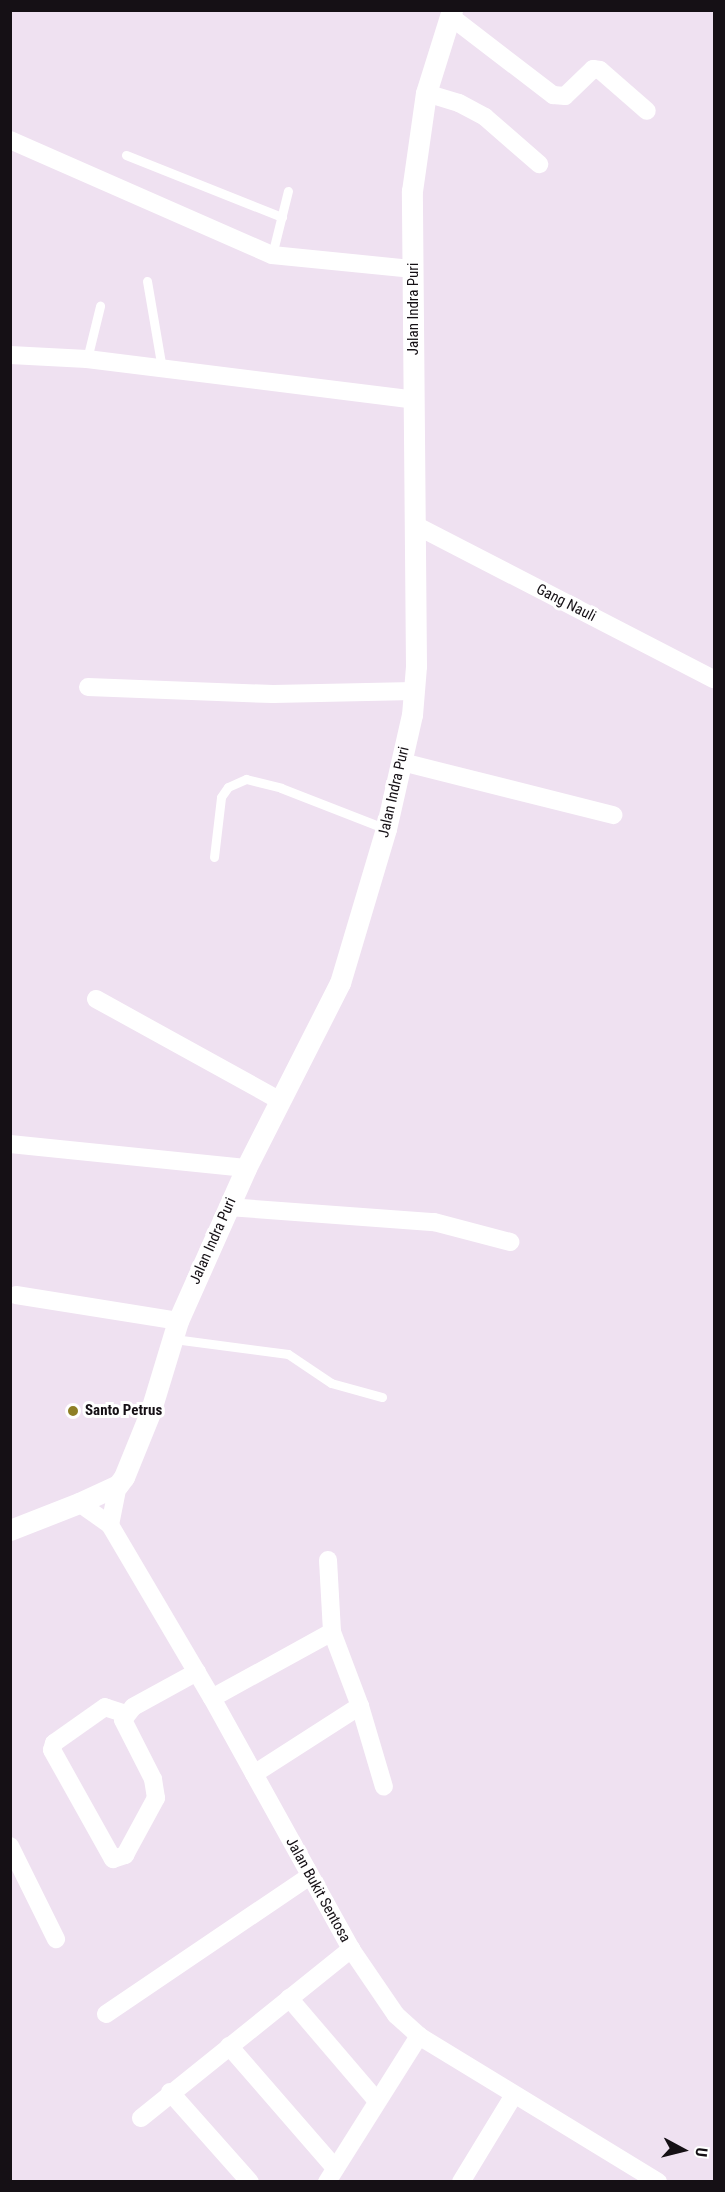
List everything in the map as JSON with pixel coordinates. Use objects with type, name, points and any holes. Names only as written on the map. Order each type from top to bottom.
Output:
[{"type":"street","name":"Jalan Indra Puri","points":[[110,1525],[118,1485],[150,1413],[176,1330],[228,1207],[279,1100],[340,982],[386,829],[402,762],[414,691],[417,526],[412,191],[426,93],[451,14]]},
{"type":"street","points":[[451,14],[554,95],[565,96],[593,69],[600,70],[647,111]]},
{"type":"street","points":[[426,93],[459,103],[485,117],[539,164]]},
{"type":"street","points":[[10,140],[272,255],[413,269]]},
{"type":"street","points":[[10,355],[87,359],[414,400]]},
{"type":"street","name":"Gang Nauli","points":[[417,526],[714,679]]},
{"type":"street","points":[[88,687],[273,694],[414,691]]},
{"type":"street","points":[[402,762],[613,815]]},
{"type":"street","points":[[96,999],[279,1100]]},
{"type":"street","points":[[10,1144],[246,1168]]},
{"type":"street","points":[[228,1207],[434,1222],[510,1242]]},
{"type":"street","points":[[16,1294],[176,1330]]},
{"type":"street","points":[[10,1530],[118,1485]]},
{"type":"street","name":"Jalan Bukit Sentosa","points":[[79,1503],[110,1525],[212,1698],[351,1949],[396,2015],[419,2036],[658,2181]]},
{"type":"street","points":[[328,1560],[332,1632],[360,1706],[384,1787]]},
{"type":"street","points":[[212,1698],[332,1632]]},
{"type":"street","points":[[126,1714],[124,1727],[153,1779],[156,1798],[125,1855],[113,1859],[52,1750],[54,1743],[105,1707],[126,1714],[197,1672]]},
{"type":"street","points":[[254,1774],[360,1706]]},
{"type":"street","points":[[10,1846],[56,1939]]},
{"type":"street","points":[[106,2014],[310,1876]]},
{"type":"street","points":[[141,2118],[170,2092],[351,1949]]},
{"type":"street","points":[[289,1998],[377,2101]]},
{"type":"street","points":[[229,2046],[331,2175],[419,2036]]},
{"type":"street","points":[[170,2092],[250,2181]]},
{"type":"street","points":[[461,2181],[514,2095]]},
{"type":"lane","points":[[126,155],[282,217]]},
{"type":"lane","points":[[272,255],[288,191]]},
{"type":"lane","points":[[147,281],[162,369]]},
{"type":"lane","points":[[87,359],[100,306]]},
{"type":"lane","points":[[214,857],[221,797],[228,787],[246,779],[281,788],[386,829]]},
{"type":"lane","points":[[176,1330],[288,1354],[331,1383],[382,1397]]},
{"type":"place","name":"Santo Petrus","points":[[73,1411]]}]
